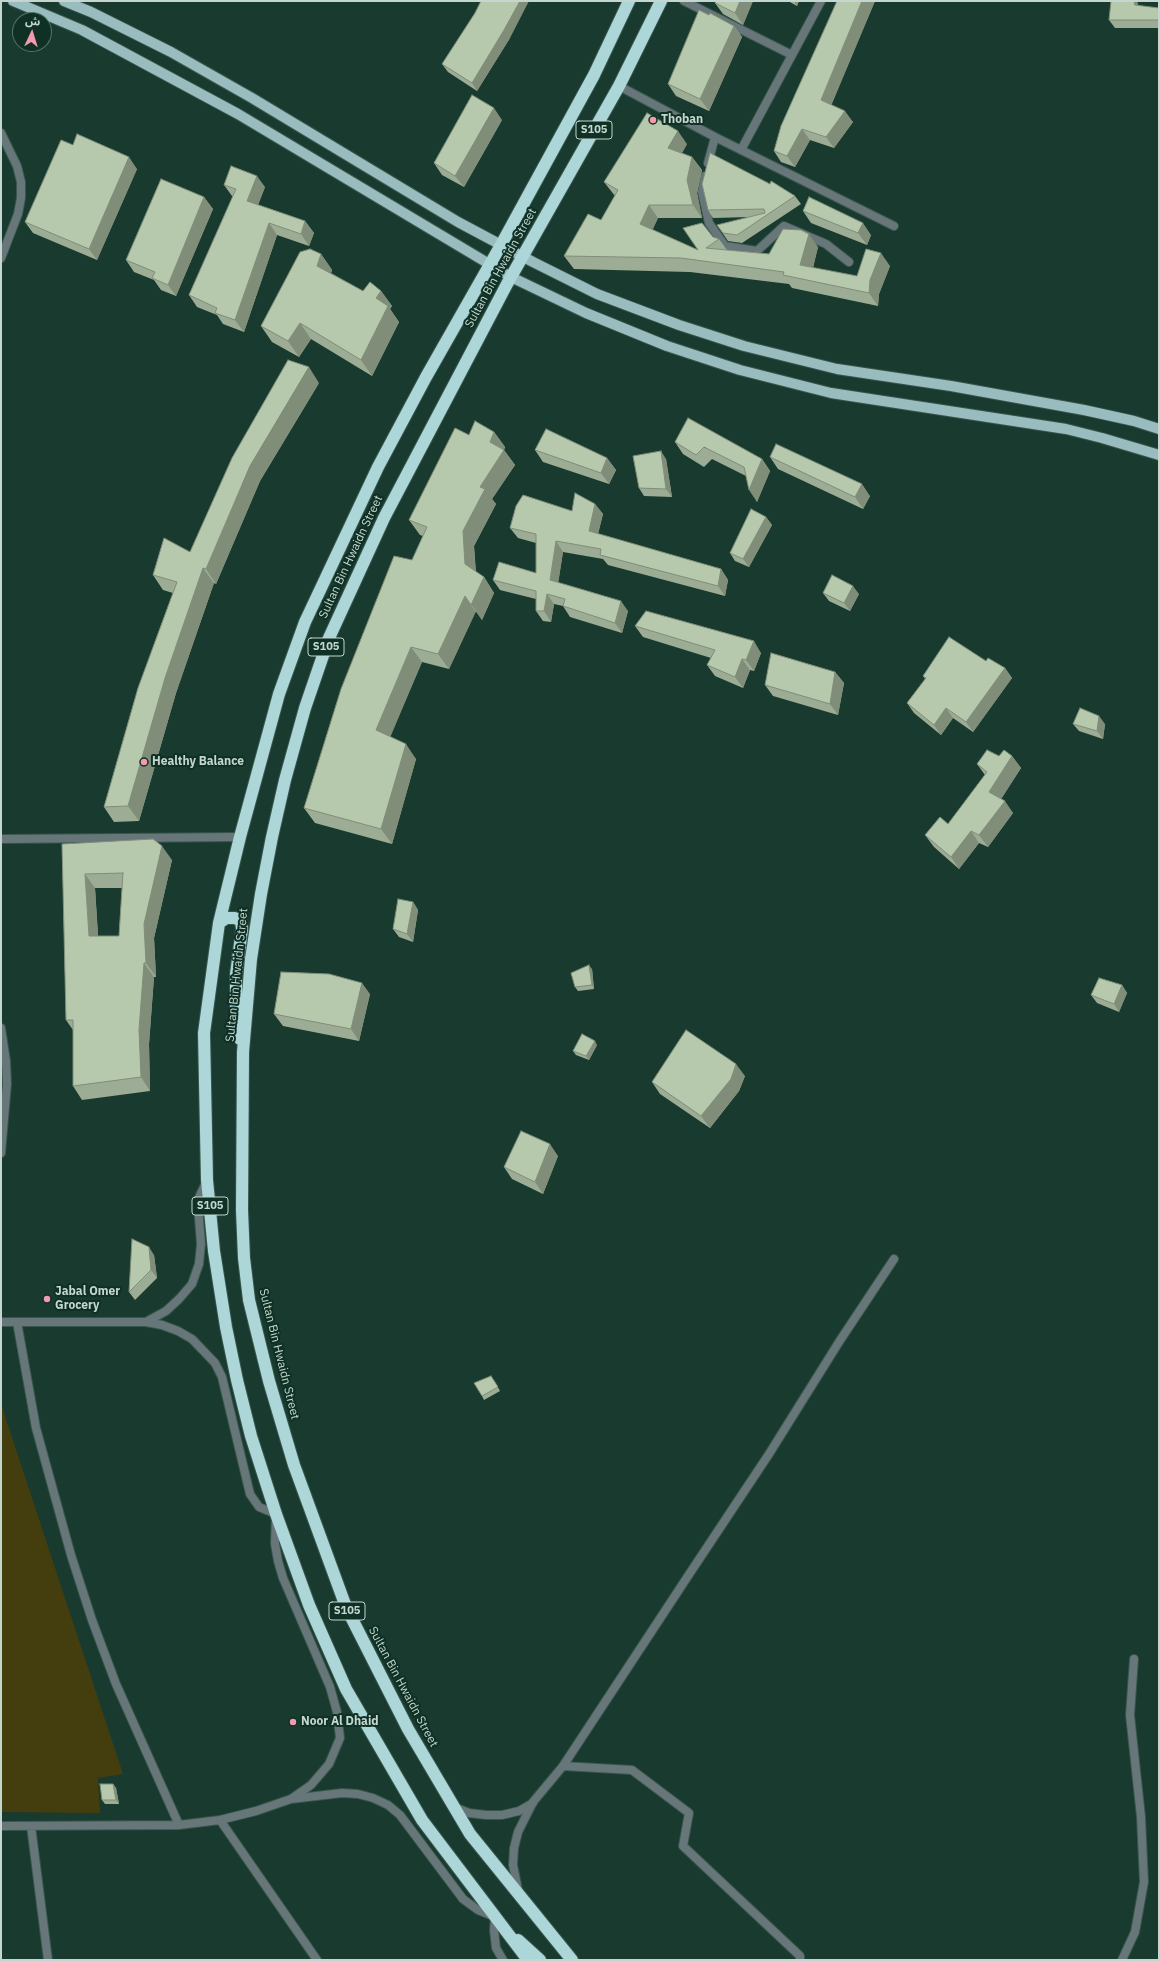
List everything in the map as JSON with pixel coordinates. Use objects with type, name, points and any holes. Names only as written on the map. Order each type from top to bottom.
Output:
[{"type":"highway","name":"Sultan Bin Hwaidn Street","points":[[528,1960],[422,1820],[346,1689],[309,1605],[276,1514],[251,1436],[226,1327],[214,1251],[207,1180],[204,1033],[219,923],[240,837],[279,694],[305,622],[378,467],[429,371],[490,265],[594,75],[629,1]]},
{"type":"highway","name":"Sultan Bin Hwaidn Street","points":[[572,1960],[484,1852],[453,1807],[408,1729],[346,1607],[294,1465],[269,1381],[249,1300],[244,1258],[242,1210],[243,1052],[251,959],[260,894],[285,780],[303,715],[327,645],[384,518],[511,277],[619,86],[661,1]]},
{"type":"highway","points":[[219,923],[226,918],[235,918],[241,921],[242,929],[236,974],[236,1006],[238,1031],[243,1052]]},
{"type":"highway","points":[[509,1935],[524,1944],[540,1960]]},
{"type":"main road","points":[[13,1],[82,30],[238,114],[511,277],[586,313],[667,346],[740,370],[831,393],[1066,429],[1159,455]]},
{"type":"main road","points":[[64,1],[91,12],[171,52],[522,257],[598,294],[679,325],[744,346],[837,369],[951,386],[1084,410],[1134,421],[1159,429]]},
{"type":"street","points":[[684,1],[792,55]]},
{"type":"street","points":[[742,150],[821,1]]},
{"type":"street","points":[[619,86],[715,137],[894,226]]},
{"type":"street","points":[[1,133],[17,166],[21,198],[18,214],[1,258]]},
{"type":"street","points":[[715,137],[702,192],[709,223],[725,246],[757,251],[784,226],[826,244],[849,262]]},
{"type":"street","points":[[3,841],[240,837]]},
{"type":"street","points":[[1,1028],[6,1098],[1,1154]]},
{"type":"street","points":[[146,1322],[166,1311],[179,1300],[192,1284],[199,1264],[201,1244],[198,1206],[200,1195],[207,1180]]},
{"type":"street","points":[[521,1897],[515,1881],[514,1848],[518,1832],[533,1802],[563,1766],[770,1454],[894,1259]]},
{"type":"street","points":[[1,1322],[146,1322],[162,1325],[178,1331],[196,1343],[215,1363],[222,1377],[250,1494],[259,1507],[276,1514],[274,1537],[278,1561],[283,1578],[330,1687],[337,1712],[340,1738],[330,1764],[311,1785],[290,1800]]},
{"type":"street","points":[[17,1322],[36,1428],[73,1562],[116,1684],[179,1825]]},
{"type":"street","points":[[1122,1960],[1136,1932],[1144,1882],[1141,1817],[1130,1715],[1134,1659]]},
{"type":"street","points":[[563,1766],[632,1770],[689,1813],[683,1846],[800,1956],[800,1960]]},
{"type":"street","points":[[1,1826],[179,1825],[220,1820],[256,1811],[290,1800],[342,1793],[358,1794],[373,1798],[388,1805],[400,1815],[463,1899],[478,1910],[495,1917],[494,1930],[496,1948],[503,1960]]},
{"type":"street","points":[[453,1807],[480,1814],[502,1815],[519,1811],[533,1802]]},
{"type":"street","points":[[220,1820],[317,1960]]},
{"type":"street","points":[[31,1826],[48,1960]]},
{"type":"shaded area","points":[[1,1404],[123,1774],[98,1778],[100,1813],[1,1812]]},
{"type":"building","points":[[481,1],[520,1],[472,83],[442,64],[475,13]]},
{"type":"building","points":[[716,1],[740,1],[735,13],[715,3]]},
{"type":"building","points":[[837,1],[862,1],[821,100],[845,111],[826,137],[802,129],[787,156],[774,151],[781,126]]},
{"type":"building","points":[[1111,1],[1134,1],[1135,5],[1159,8],[1159,20],[1109,20]]},
{"type":"building","points":[[699,10],[709,15],[710,13],[734,26],[700,99],[668,84]]},
{"type":"building","points":[[472,95],[494,108],[455,176],[434,163]]},
{"type":"building","points":[[647,113],[678,131],[668,148],[692,157],[687,180],[693,205],[649,205],[640,224],[698,250],[683,228],[702,223],[713,237],[719,239],[706,248],[769,254],[783,229],[801,230],[809,234],[800,265],[857,276],[866,249],[881,253],[870,280],[869,293],[783,275],[784,272],[681,258],[564,256],[588,214],[601,220],[618,190],[604,182]]},
{"type":"building","points":[[77,134],[129,157],[89,249],[25,222],[61,140],[73,145]]},
{"type":"building","points":[[710,153],[770,184],[771,181],[795,196],[737,235],[723,233],[717,225],[765,213],[764,209],[708,210],[702,184]]},
{"type":"building","points":[[231,166],[257,176],[247,201],[305,221],[301,234],[269,223],[235,320],[215,313],[217,308],[189,295],[236,189],[224,185]]},
{"type":"building","points":[[161,179],[204,197],[168,285],[152,278],[155,272],[126,260]]},
{"type":"building","points":[[809,197],[863,223],[858,233],[803,211]]},
{"type":"building","points":[[310,249],[321,254],[317,266],[363,291],[370,282],[381,291],[376,298],[388,306],[361,360],[300,323],[288,341],[261,326],[300,252]]},
{"type":"building","points":[[288,360],[309,367],[250,466],[206,569],[203,568],[165,678],[128,806],[104,807],[138,688],[177,582],[153,575],[164,538],[190,552],[232,458]]},
{"type":"building","points":[[688,418],[762,459],[749,490],[744,467],[704,447],[696,455],[675,442]]},
{"type":"building","points":[[475,421],[494,432],[490,442],[504,450],[480,487],[485,489],[463,531],[465,564],[484,577],[471,605],[465,596],[438,654],[411,647],[376,730],[406,744],[381,829],[304,808],[341,689],[394,556],[412,560],[427,527],[409,520],[455,428],[469,435]]},
{"type":"building","points":[[546,429],[607,458],[601,473],[535,450]]},
{"type":"building","points":[[776,444],[862,484],[855,497],[770,457]]},
{"type":"building","points":[[661,451],[666,489],[639,488],[633,456]]},
{"type":"building","points":[[575,493],[595,504],[589,531],[721,569],[718,586],[600,555],[601,549],[556,541],[550,580],[621,601],[615,623],[563,606],[565,599],[547,594],[544,611],[536,611],[536,591],[493,580],[499,562],[536,573],[536,534],[510,528],[516,506],[523,495],[572,511]]},
{"type":"building","points":[[751,509],[766,517],[743,559],[730,553]]},
{"type":"building","points":[[832,575],[853,586],[844,603],[823,593]]},
{"type":"building","points":[[646,611],[754,641],[746,660],[742,659],[735,677],[707,665],[715,650],[635,626]]},
{"type":"building","points":[[949,637],[986,661],[988,658],[1005,668],[966,722],[946,708],[934,725],[907,703],[926,678],[923,676]]},
{"type":"building","points":[[771,653],[835,672],[830,704],[765,685]]},
{"type":"building","points":[[1080,708],[1099,716],[1097,731],[1073,724]]},
{"type":"building","points":[[987,750],[999,756],[1004,750],[1012,756],[989,792],[1005,801],[979,835],[971,831],[951,857],[925,835],[940,817],[948,824],[987,772],[977,764]]},
{"type":"building","points":[[153,839],[162,846],[144,924],[146,963],[144,963],[139,1030],[141,1077],[73,1086],[73,1020],[66,1020],[62,844]],"holes":[[[123,873],[119,936],[89,936],[85,874]]]},
{"type":"building","points":[[398,899],[413,902],[407,934],[393,929]]},
{"type":"building","points":[[589,965],[592,985],[575,987],[571,973]]},
{"type":"building","points":[[281,972],[329,974],[362,983],[351,1029],[274,1014]]},
{"type":"building","points":[[1099,978],[1122,985],[1114,1004],[1091,995]]},
{"type":"building","points":[[686,1030],[736,1064],[731,1079],[701,1116],[652,1082]]},
{"type":"building","points":[[582,1034],[595,1041],[586,1056],[573,1051]]},
{"type":"building","points":[[521,1131],[550,1144],[535,1182],[504,1167]]},
{"type":"building","points":[[132,1239],[149,1247],[151,1270],[129,1292]]},
{"type":"building","points":[[491,1376],[498,1387],[482,1396],[474,1383]]},
{"type":"building","points":[[100,1784],[113,1784],[116,1800],[102,1800]]},
{"type":"place","name":"Thoban","points":[[653,120]]},
{"type":"place","name":"Healthy Balance","points":[[144,762]]},
{"type":"place","name":"Jabal Omer Grocery","points":[[47,1299]]},
{"type":"place","name":"Noor Al Dhaid","points":[[293,1722]]}]
